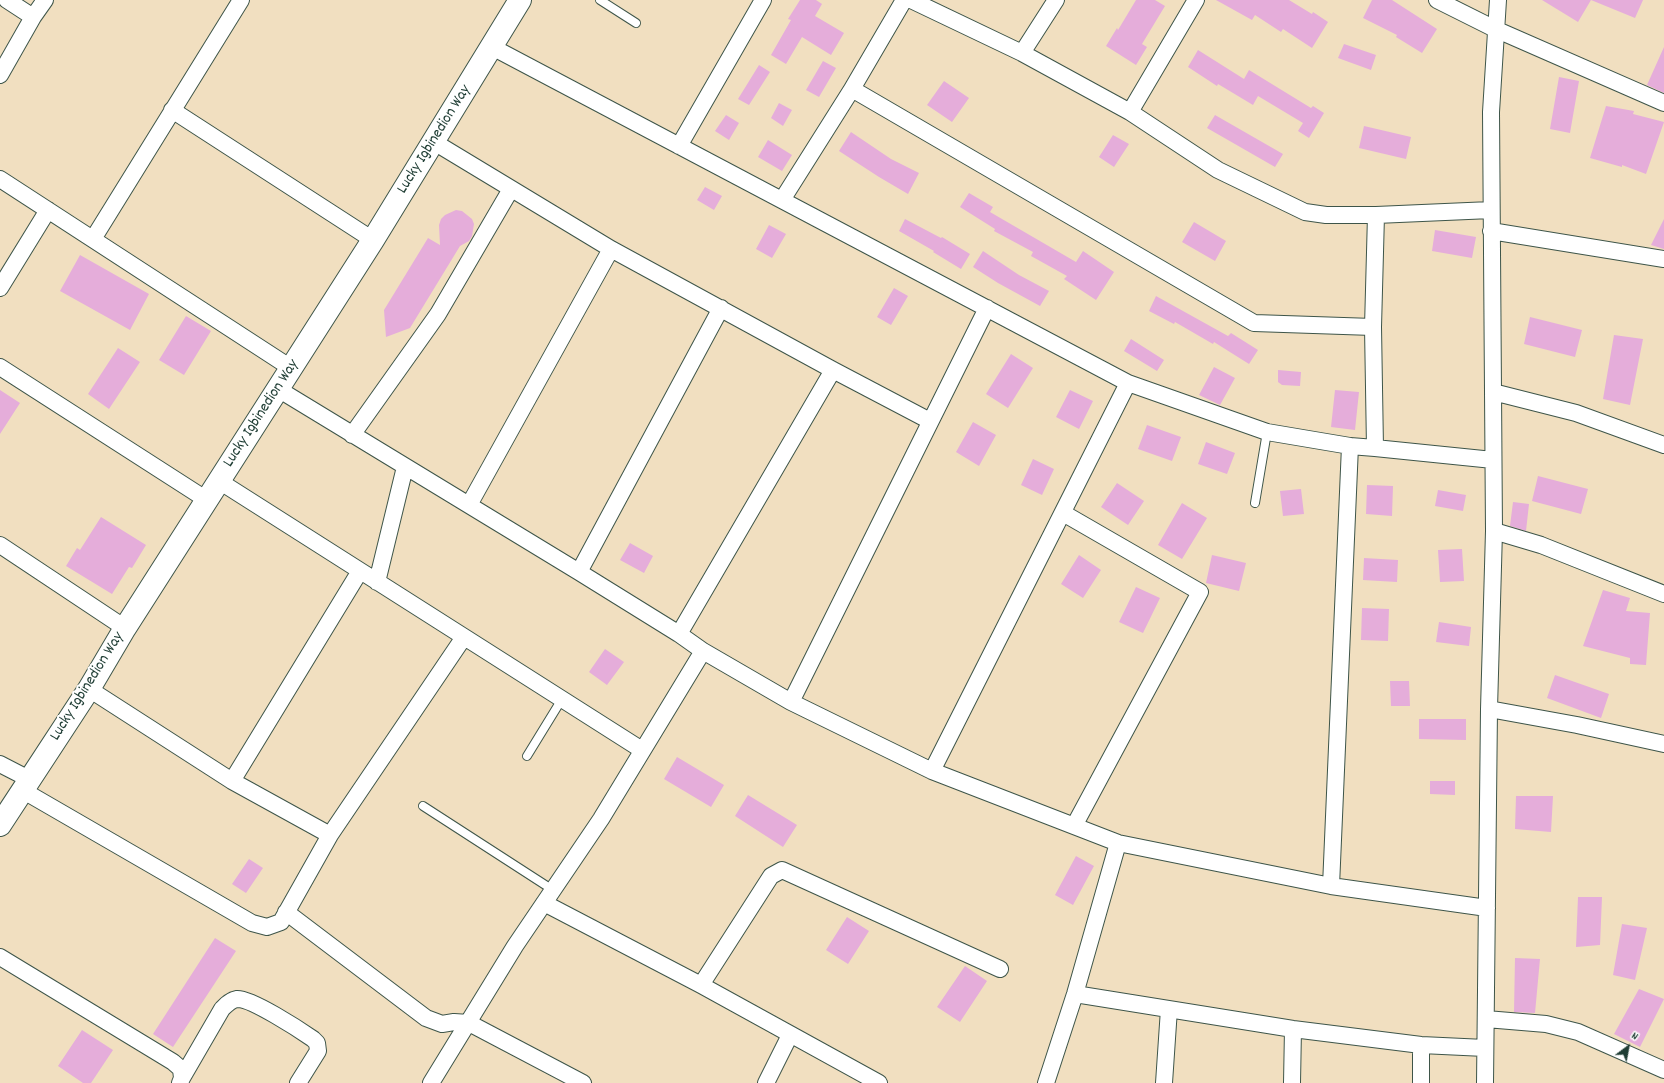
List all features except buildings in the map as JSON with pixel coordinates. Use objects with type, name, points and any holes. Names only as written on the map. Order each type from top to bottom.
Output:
[{"type":"street","points":[[7,0],[33,17]]},
{"type":"street","points":[[0,75],[33,17],[45,0]]},
{"type":"street","points":[[93,239],[241,0]]},
{"type":"street","name":"Lucky Igbinedion Way","points":[[0,824],[88,689],[373,240],[520,0]]},
{"type":"street","points":[[679,146],[763,0]]},
{"type":"street","points":[[782,200],[852,89],[904,0]]},
{"type":"street","points":[[911,0],[1022,53],[1130,112],[1218,170],[1305,212],[1326,215],[1376,215],[1491,210]]},
{"type":"street","points":[[1022,53],[1056,0]]},
{"type":"street","points":[[1130,112],[1196,0]]},
{"type":"street","points":[[1437,0],[1495,29],[1664,103]]},
{"type":"street","points":[[1485,1083],[1489,709],[1494,531],[1491,112],[1498,0]]},
{"type":"street","points":[[492,47],[1128,383],[1267,432],[1350,446],[1493,460]]},
{"type":"street","points":[[852,89],[1254,324],[1373,327]]},
{"type":"street","points":[[172,110],[373,240]]},
{"type":"street","points":[[434,142],[611,249],[930,421]]},
{"type":"street","points":[[0,179],[291,368]]},
{"type":"street","points":[[352,434],[438,314],[511,189]]},
{"type":"street","points":[[0,288],[48,210]]},
{"type":"street","points":[[1375,448],[1373,327],[1376,215]]},
{"type":"street","points":[[1492,231],[1664,259]]},
{"type":"street","points":[[469,505],[611,249]]},
{"type":"street","points":[[579,572],[721,308]]},
{"type":"street","points":[[791,702],[987,308]]},
{"type":"street","points":[[0,367],[207,500]]},
{"type":"street","points":[[678,634],[833,370]]},
{"type":"street","points":[[932,771],[1128,383]]},
{"type":"street","points":[[278,389],[579,572],[703,651],[791,702],[932,771],[1118,843],[1332,886],[1487,908]]},
{"type":"street","points":[[1493,392],[1576,413],[1664,444]]},
{"type":"street","points":[[1332,886],[1350,446]]},
{"type":"street","points":[[377,582],[405,466]]},
{"type":"street","points":[[219,481],[642,750]]},
{"type":"street","points":[[1063,513],[1200,592],[1074,826]]},
{"type":"street","points":[[1494,531],[1541,545],[1664,594]]},
{"type":"street","points":[[0,545],[126,628]]},
{"type":"street","points":[[232,781],[360,571]]},
{"type":"street","points":[[0,764],[25,785],[252,923],[267,927],[281,922],[330,835],[464,637]]},
{"type":"street","points":[[431,1083],[515,946],[601,819],[703,651]]},
{"type":"street","points":[[88,689],[232,781],[330,835]]},
{"type":"street","points":[[1489,709],[1584,726],[1664,744]]},
{"type":"street","points":[[1046,1083],[1075,994],[1118,843]]},
{"type":"street","points":[[702,985],[771,876],[782,870],[1000,969]]},
{"type":"street","points":[[544,903],[702,985],[879,1083]]},
{"type":"street","points":[[286,912],[426,1018],[442,1024],[454,1022],[469,1023],[583,1083]]},
{"type":"street","points":[[0,957],[173,1062],[181,1069],[181,1080]]},
{"type":"street","points":[[1075,994],[1293,1029],[1421,1045],[1485,1048]]},
{"type":"street","points":[[181,1080],[222,1010],[229,1002],[238,999],[258,1006],[307,1035],[317,1043],[318,1051],[298,1083]]},
{"type":"street","points":[[1164,1083],[1169,1009]]},
{"type":"street","points":[[1486,1019],[1546,1024],[1578,1032],[1664,1070]]},
{"type":"street","points":[[1292,1083],[1293,1029]]},
{"type":"street","points":[[766,1083],[790,1035]]},
{"type":"street","points":[[1421,1045],[1421,1083]]},
{"type":"lane","points":[[600,0],[636,23]]},
{"type":"lane","points":[[1255,503],[1267,432]]},
{"type":"lane","points":[[527,756],[562,699]]},
{"type":"lane","points":[[423,806],[553,890]]}]
